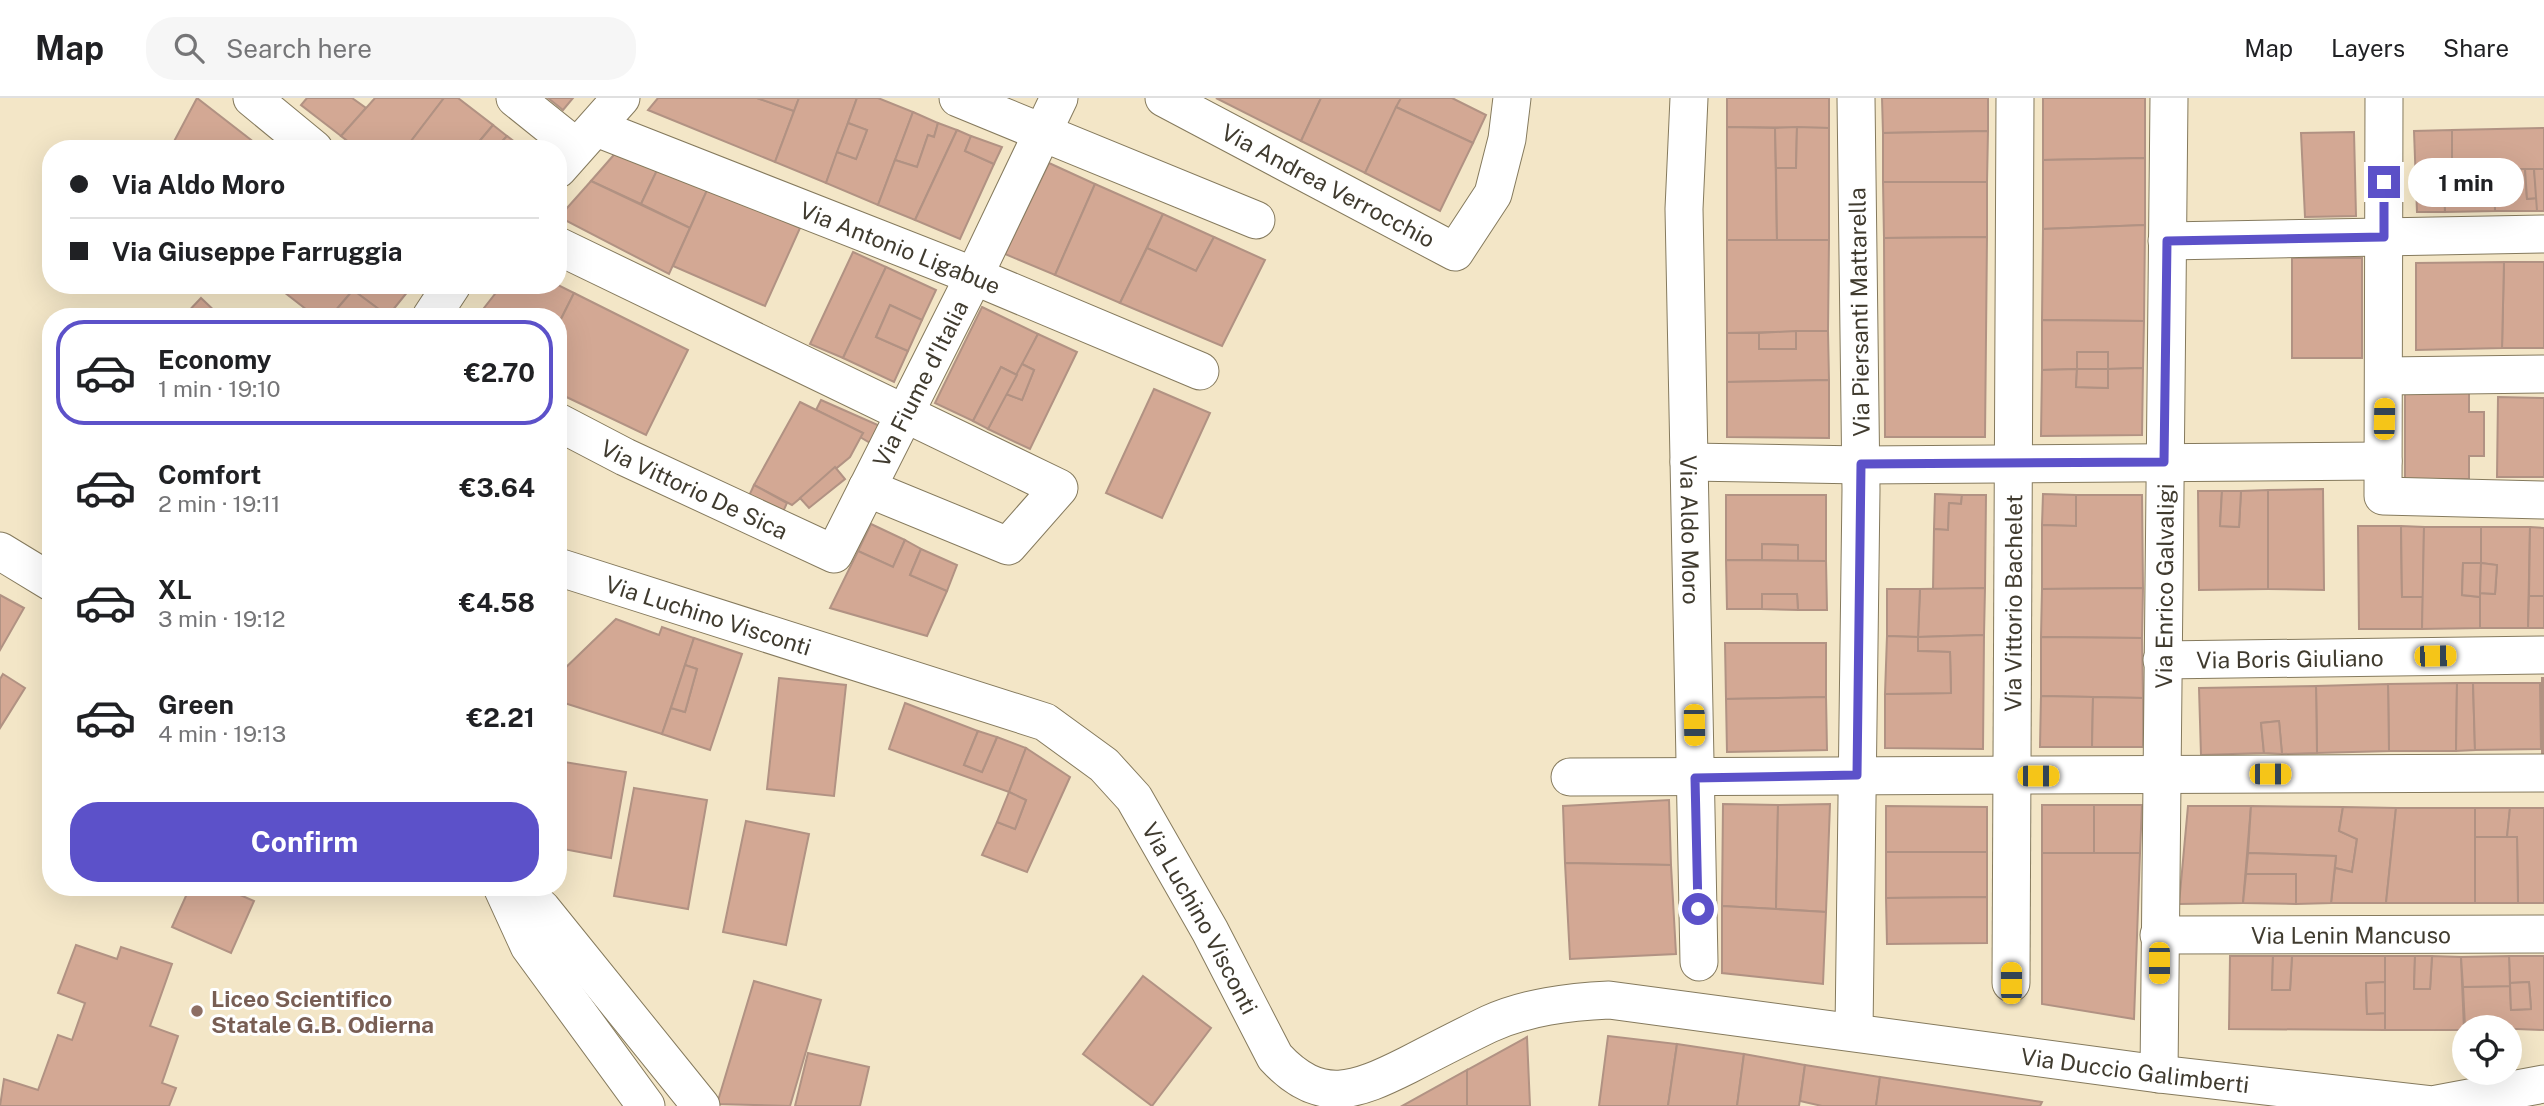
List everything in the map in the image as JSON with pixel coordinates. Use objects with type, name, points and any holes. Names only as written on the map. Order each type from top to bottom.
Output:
[{"type":"street","points":[[252,98],[303,140]]},
{"type":"street","name":"Via Antonio Ligabue","points":[[515,98],[577,148],[974,276],[1200,371]]},
{"type":"street","points":[[577,148],[621,98]]},
{"type":"street","points":[[958,98],[1256,220]]},
{"type":"street","name":"Via Fiume d'Italia","points":[[834,554],[974,276],[1059,98]]},
{"type":"street","name":"Via Andrea Verrocchio","points":[[1164,98],[1455,252],[1493,194],[1507,139],[1512,98]]},
{"type":"street","name":"Via Aldo Moro","points":[[1689,98],[1684,209],[1699,962]]},
{"type":"street","name":"Via Piersanti Mattarella","points":[[1854,1031],[1861,464],[1856,98]]},
{"type":"street","name":"Via Vittorio Bachelet","points":[[2011,983],[2015,98]]},
{"type":"street","name":"Via Enrico Galvaligi","points":[[2159,1074],[2169,98]]},
{"type":"street","points":[[2383,479],[2384,98]]},
{"type":"street","points":[[2167,241],[2544,233]]},
{"type":"street","points":[[567,250],[1059,488],[1008,546],[867,488]]},
{"type":"street","points":[[2385,376],[2544,374]]},
{"type":"street","name":"Via Vittorio De Sica","points":[[567,427],[625,457],[834,554]]},
{"type":"street","points":[[1689,462],[2164,462],[2383,479],[2544,500]]},
{"type":"street","points":[[0,551],[42,577]]},
{"type":"street","name":"Via Luchino Visconti","points":[[567,570],[1045,722],[1076,743],[1104,765],[1134,798],[1210,931],[1275,1057],[1288,1072],[1306,1083],[1341,1091],[1359,1088],[1491,1024],[1531,1010],[1573,1002],[1644,1002],[1854,1031]]},
{"type":"street","name":"Via Boris Giuliano","points":[[2162,660],[2544,655]]},
{"type":"street","points":[[1570,777],[2544,773]]},
{"type":"street","points":[[506,896],[529,946],[646,1106]]},
{"type":"street","points":[[528,896],[542,909],[701,1106]]},
{"type":"street","name":"Via Lenin Mancuso","points":[[2159,935],[2544,934]]},
{"type":"street","name":"Via Duccio Galimberti","points":[[1854,1031],[2159,1074],[2432,1105],[2544,1084]]},
{"type":"building","points":[[197,98],[251,140],[175,140]]},
{"type":"building","points":[[307,98],[352,98],[366,108],[341,136],[301,105]]},
{"type":"building","points":[[375,98],[444,98],[412,140],[346,140],[341,136]]},
{"type":"building","points":[[444,98],[458,98],[493,125],[480,140],[412,140]]},
{"type":"building","points":[[548,98],[573,98],[563,110]]},
{"type":"building","points":[[658,98],[757,98],[794,111],[775,162],[648,110]]},
{"type":"building","points":[[757,98],[799,98],[794,111]]},
{"type":"building","points":[[799,98],[857,98],[826,183],[775,162]]},
{"type":"building","points":[[857,98],[878,98],[913,112],[878,205],[826,183],[837,152],[856,159],[867,130],[848,123]]},
{"type":"building","points":[[1216,98],[1321,98],[1301,141]]},
{"type":"building","points":[[1321,98],[1401,98],[1365,173],[1301,141]]},
{"type":"building","points":[[1401,98],[1452,98],[1486,115],[1473,143],[1396,107]]},
{"type":"building","points":[[1727,98],[1829,98],[1829,128],[1727,127]]},
{"type":"building","points":[[1882,98],[1988,98],[1988,131],[1883,133]]},
{"type":"building","points":[[2043,98],[2145,98],[2145,158],[2043,160]]},
{"type":"building","points":[[1396,107],[1473,143],[1440,211],[1365,173]]},
{"type":"building","points":[[913,112],[938,123],[934,137],[928,135],[917,167],[895,160]]},
{"type":"building","points":[[848,123],[867,130],[856,159],[837,152]]},
{"type":"building","points":[[938,123],[957,130],[915,220],[878,205],[895,160],[917,167],[928,135],[934,137]]},
{"type":"building","points":[[493,125],[507,136],[503,140],[480,140]]},
{"type":"building","points":[[1727,127],[1775,128],[1777,240],[1727,240]]},
{"type":"building","points":[[1797,127],[1796,168],[1776,168],[1775,128]]},
{"type":"building","points":[[1797,127],[1829,128],[1829,240],[1777,240],[1776,168],[1796,168]]},
{"type":"building","points":[[2544,128],[2544,169],[2452,170],[2452,130]]},
{"type":"building","points":[[957,130],[971,136],[965,151],[994,164],[960,239],[915,220]]},
{"type":"building","points":[[2452,130],[2452,170],[2444,170],[2445,212],[2417,212],[2414,131]]},
{"type":"building","points":[[1988,131],[1987,182],[1883,182],[1883,133]]},
{"type":"building","points":[[2354,132],[2356,216],[2305,217],[2301,133]]},
{"type":"building","points":[[971,136],[1002,147],[994,164],[965,151]]},
{"type":"building","points":[[619,149],[659,166],[641,204],[591,181]]},
{"type":"building","points":[[2145,158],[2145,225],[2043,229],[2043,160]]},
{"type":"building","points":[[1049,163],[1095,184],[1055,275],[1005,254]]},
{"type":"building","points":[[659,166],[708,188],[690,228],[641,204]]},
{"type":"building","points":[[2494,169],[2525,169],[2527,199],[2537,198],[2537,211],[2495,211]]},
{"type":"building","points":[[2494,169],[2495,211],[2445,212],[2444,170]]},
{"type":"building","points":[[2525,169],[2534,169],[2537,198],[2527,199]]},
{"type":"building","points":[[2534,169],[2544,169],[2544,211],[2537,211]]},
{"type":"building","points":[[591,181],[690,228],[669,274],[567,221],[567,208]]},
{"type":"building","points":[[1883,182],[1987,182],[1987,237],[1884,238]]},
{"type":"building","points":[[1095,184],[1163,214],[1120,303],[1055,275]]},
{"type":"building","points":[[708,188],[800,228],[765,306],[673,266]]},
{"type":"building","points":[[1163,214],[1214,237],[1196,271],[1147,248]]},
{"type":"building","points":[[2145,225],[2144,321],[2042,320],[2043,229]]},
{"type":"building","points":[[1214,237],[1265,260],[1222,346],[1120,303],[1147,248],[1196,271]]},
{"type":"building","points":[[1987,237],[1985,437],[1885,437],[1884,238]]},
{"type":"building","points":[[1727,240],[1829,240],[1828,331],[1727,333]]},
{"type":"building","points":[[853,252],[886,267],[843,358],[810,344]]},
{"type":"building","points":[[2292,258],[2362,258],[2362,358],[2292,358]]},
{"type":"building","points":[[2504,262],[2544,262],[2544,348],[2502,348]]},
{"type":"building","points":[[2504,262],[2502,348],[2416,350],[2416,263]]},
{"type":"building","points":[[886,267],[936,290],[922,320],[890,305],[876,337],[908,351],[894,382],[843,358]]},
{"type":"building","points":[[567,290],[574,293],[566,308],[484,308],[495,294],[567,294]]},
{"type":"building","points":[[574,293],[688,350],[646,435],[567,397],[566,308]]},
{"type":"building","points":[[287,294],[350,294],[338,308],[304,308]]},
{"type":"building","points":[[350,294],[358,294],[377,308],[338,308]]},
{"type":"building","points":[[358,294],[406,294],[394,308],[377,308]]},
{"type":"building","points":[[201,298],[212,308],[192,308]]},
{"type":"building","points":[[890,305],[922,320],[908,351],[876,337]]},
{"type":"building","points":[[982,307],[1038,334],[1017,375],[1001,367],[973,421],[935,403]]},
{"type":"building","points":[[2042,320],[2144,321],[2143,368],[2108,369],[2108,352],[2077,352],[2077,369],[2042,370]]},
{"type":"building","points":[[1796,331],[1828,331],[1829,380],[1727,382],[1727,333],[1759,333],[1759,349],[1796,349]]},
{"type":"building","points":[[1796,331],[1796,349],[1759,349],[1759,333]]},
{"type":"building","points":[[1038,334],[1077,352],[1030,449],[988,429],[1006,394],[1022,400],[1034,370],[1022,364]]},
{"type":"building","points":[[2077,352],[2108,352],[2108,369],[2077,369]]},
{"type":"building","points":[[1022,364],[1034,370],[1022,400],[1006,394]]},
{"type":"building","points":[[1001,367],[1017,375],[988,429],[973,421]]},
{"type":"building","points":[[2143,368],[2142,435],[2041,436],[2042,370],[2077,369],[2076,387],[2108,388],[2108,369]]},
{"type":"building","points":[[2077,369],[2108,369],[2108,388],[2076,387]]},
{"type":"building","points":[[1829,380],[1829,438],[1727,437],[1727,382]]},
{"type":"building","points":[[1154,389],[1210,413],[1162,518],[1106,493]]},
{"type":"building","points":[[2405,390],[2469,391],[2469,412],[2484,412],[2484,456],[2469,456],[2469,479],[2405,479]]},
{"type":"building","points":[[2498,397],[2544,398],[2544,477],[2497,477]]},
{"type":"building","points":[[821,400],[880,426],[872,444],[860,437],[863,433],[816,410]]},
{"type":"building","points":[[800,402],[863,433],[850,457],[792,505],[754,485]]},
{"type":"building","points":[[835,467],[845,479],[809,508],[800,498]]},
{"type":"building","points":[[754,485],[787,503],[782,514],[748,498]]},
{"type":"building","points":[[2323,489],[2324,590],[2268,589],[2268,490]]},
{"type":"building","points":[[2268,490],[2268,589],[2199,590],[2198,491],[2222,491],[2220,526],[2239,527],[2241,491]]},
{"type":"building","points":[[2222,491],[2241,491],[2239,527],[2220,526]]},
{"type":"building","points":[[1935,494],[1962,495],[1961,504],[1949,503],[1948,530],[1934,529]]},
{"type":"building","points":[[2043,494],[2076,495],[2076,526],[2042,525]]},
{"type":"building","points":[[1726,495],[1826,495],[1826,561],[1798,561],[1798,545],[1762,544],[1762,560],[1726,560]]},
{"type":"building","points":[[1962,495],[1986,495],[1985,588],[1933,590],[1934,529],[1948,530],[1949,503],[1961,504]]},
{"type":"building","points":[[2076,495],[2142,495],[2143,588],[2042,589],[2042,525],[2076,526]]},
{"type":"building","points":[[871,524],[905,540],[893,567],[858,551]]},
{"type":"building","points":[[2358,526],[2401,526],[2402,597],[2423,597],[2422,629],[2359,629]]},
{"type":"building","points":[[2401,526],[2424,527],[2423,597],[2402,597]]},
{"type":"building","points":[[2424,527],[2481,527],[2481,563],[2463,563],[2462,595],[2480,597],[2480,628],[2422,629]]},
{"type":"building","points":[[2481,527],[2530,527],[2528,628],[2480,628],[2480,593],[2495,594],[2497,565],[2481,563]]},
{"type":"building","points":[[2530,527],[2544,528],[2544,596],[2529,596]]},
{"type":"building","points":[[905,540],[921,549],[910,575],[947,591],[927,636],[830,608],[858,551],[893,567]]},
{"type":"building","points":[[1762,544],[1798,545],[1798,561],[1762,560]]},
{"type":"building","points":[[921,549],[957,565],[947,591],[910,575]]},
{"type":"building","points":[[1726,560],[1826,561],[1827,610],[1798,610],[1797,594],[1762,594],[1762,609],[1727,609]]},
{"type":"building","points":[[2463,563],[2481,563],[2480,597],[2462,595]]},
{"type":"building","points":[[2481,563],[2497,565],[2495,594],[2480,593]]},
{"type":"building","points":[[1985,588],[1984,635],[1918,637],[1920,589]]},
{"type":"building","points":[[2143,588],[2142,638],[2041,637],[2042,589]]},
{"type":"building","points":[[1887,589],[1920,589],[1918,637],[1887,636]]},
{"type":"building","points":[[1762,594],[1797,594],[1798,610],[1762,609]]},
{"type":"building","points":[[0,595],[24,608],[0,650]]},
{"type":"building","points":[[2529,596],[2544,596],[2544,628],[2528,628]]},
{"type":"building","points":[[616,619],[659,635],[662,627],[694,638],[662,734],[567,704],[567,666]]},
{"type":"building","points":[[1984,635],[1983,749],[1885,748],[1885,694],[1951,693],[1950,652],[1918,651],[1918,637]]},
{"type":"building","points":[[1887,636],[1918,637],[1918,651],[1950,652],[1951,693],[1885,694]]},
{"type":"building","points":[[2041,637],[2142,638],[2143,698],[2041,696]]},
{"type":"building","points":[[694,638],[742,654],[710,750],[662,734],[671,708],[685,712],[697,669],[685,665]]},
{"type":"building","points":[[1725,643],[1826,643],[1826,697],[1726,699]]},
{"type":"building","points":[[685,665],[697,669],[685,712],[671,708]]},
{"type":"building","points":[[3,674],[25,688],[0,728],[0,679]]},
{"type":"building","points":[[779,678],[846,685],[834,796],[767,789]]},
{"type":"building","points":[[2544,678],[2544,760],[2542,760]]},
{"type":"building","points":[[2457,683],[2456,751],[2389,751],[2388,684]]},
{"type":"building","points":[[2457,683],[2473,683],[2475,750],[2456,751]]},
{"type":"building","points":[[2473,683],[2540,683],[2541,749],[2475,750]]},
{"type":"building","points":[[2388,684],[2389,751],[2317,753],[2316,686]]},
{"type":"building","points":[[2316,686],[2317,753],[2282,754],[2279,721],[2261,723],[2264,753],[2201,755],[2199,688]]},
{"type":"building","points":[[2041,696],[2093,697],[2092,747],[2040,747]]},
{"type":"building","points":[[1826,697],[1827,750],[1727,752],[1726,699]]},
{"type":"building","points":[[2093,697],[2143,698],[2143,747],[2092,747]]},
{"type":"building","points":[[905,703],[978,731],[964,765],[982,772],[997,737],[1026,748],[1009,792],[889,749]]},
{"type":"building","points":[[2279,721],[2282,754],[2264,753],[2261,723]]},
{"type":"building","points":[[978,731],[997,737],[982,772],[964,765]]},
{"type":"building","points":[[1026,748],[1070,777],[1027,872],[982,855],[997,822],[1015,829],[1026,800],[1009,792]]},
{"type":"building","points":[[567,762],[626,772],[611,858],[567,850]]},
{"type":"building","points":[[634,788],[707,800],[688,909],[614,896]]},
{"type":"building","points":[[1009,792],[1026,800],[1015,829],[997,822]]},
{"type":"building","points":[[1669,800],[1671,865],[1565,863],[1563,806]]},
{"type":"building","points":[[1723,804],[1778,805],[1776,909],[1722,906]]},
{"type":"building","points":[[1830,804],[1826,912],[1776,909],[1778,805]]},
{"type":"building","points":[[2042,805],[2094,805],[2094,853],[2042,853]]},
{"type":"building","points":[[2094,805],[2142,805],[2140,853],[2094,853]]},
{"type":"building","points":[[1886,806],[1987,807],[1987,852],[1886,852]]},
{"type":"building","points":[[2188,806],[2251,806],[2243,903],[2179,904]]},
{"type":"building","points":[[2251,806],[2343,807],[2339,831],[2357,839],[2352,872],[2335,868],[2336,856],[2248,853]]},
{"type":"building","points":[[2343,807],[2396,808],[2386,903],[2331,903],[2335,868],[2352,872],[2357,839],[2339,831]]},
{"type":"building","points":[[2396,808],[2475,808],[2475,903],[2386,903]]},
{"type":"building","points":[[2475,808],[2510,808],[2507,837],[2475,837]]},
{"type":"building","points":[[2510,808],[2544,808],[2544,903],[2518,903],[2517,837],[2507,837]]},
{"type":"building","points":[[746,821],[809,834],[786,945],[723,932]]},
{"type":"building","points":[[2475,837],[2517,837],[2518,903],[2475,903]]},
{"type":"building","points":[[1886,852],[1987,852],[1987,897],[1886,898]]},
{"type":"building","points":[[2042,853],[2140,853],[2134,1019],[2042,1004]]},
{"type":"building","points":[[2248,853],[2336,856],[2331,903],[2296,904],[2296,874],[2246,874]]},
{"type":"building","points":[[1565,863],[1671,865],[1676,954],[1570,959]]},
{"type":"building","points":[[2246,874],[2296,874],[2296,904],[2243,903]]},
{"type":"building","points":[[186,896],[243,896],[254,901],[231,953],[172,927]]},
{"type":"building","points":[[1987,897],[1987,943],[1887,944],[1886,898]]},
{"type":"building","points":[[1722,906],[1826,912],[1823,984],[1722,973]]},
{"type":"building","points":[[76,945],[117,959],[121,947],[172,964],[150,1026],[178,1036],[162,1083],[176,1088],[169,1106],[0,1106],[4,1079],[38,1090],[58,1035],[72,1040],[85,1003],[58,993]]},
{"type":"building","points":[[2230,956],[2273,956],[2272,990],[2290,990],[2292,956],[2385,956],[2385,982],[2366,983],[2367,1014],[2385,1013],[2385,1030],[2229,1029]]},
{"type":"building","points":[[2273,956],[2292,956],[2290,990],[2272,990]]},
{"type":"building","points":[[2385,956],[2415,956],[2414,989],[2430,989],[2432,956],[2461,957],[2463,1015],[2452,1015],[2452,1030],[2385,1030]]},
{"type":"building","points":[[2415,956],[2432,956],[2430,989],[2414,989]]},
{"type":"building","points":[[2509,956],[2544,956],[2544,1030],[2522,1029],[2522,1015],[2464,1015],[2463,987],[2510,986],[2511,1010],[2531,1009],[2529,982],[2510,983]]},
{"type":"building","points":[[2509,956],[2510,986],[2463,987],[2461,957]]},
{"type":"building","points":[[1143,976],[1211,1028],[1152,1106],[1083,1054]]},
{"type":"building","points":[[754,981],[821,1000],[790,1106],[717,1104]]},
{"type":"building","points":[[2385,982],[2385,1013],[2367,1014],[2366,983]]},
{"type":"building","points":[[2529,982],[2531,1009],[2511,1010],[2510,983]]},
{"type":"building","points":[[1608,1036],[1677,1044],[1668,1106],[1599,1106]]},
{"type":"building","points":[[1527,1037],[1530,1106],[1467,1106],[1467,1070]]},
{"type":"building","points":[[1677,1044],[1744,1054],[1737,1106],[1668,1106]]},
{"type":"building","points":[[808,1053],[869,1067],[860,1106],[795,1106]]},
{"type":"building","points":[[1744,1054],[1805,1065],[1799,1106],[1737,1106]]},
{"type":"building","points":[[1805,1065],[1880,1077],[1876,1106],[1822,1106],[1800,1101]]},
{"type":"building","points":[[1467,1070],[1467,1106],[1402,1106]]},
{"type":"building","points":[[1880,1077],[2042,1102],[2040,1106],[1876,1106]]},
{"type":"place","name":"Liceo Scientifico Statale G.B. Odierna","points":[[197,1011]]},
{"type":"route","points":[[1698,909],[1695,778],[1857,775],[1861,464],[2164,462],[2167,241],[2384,237],[2384,182]]}]
